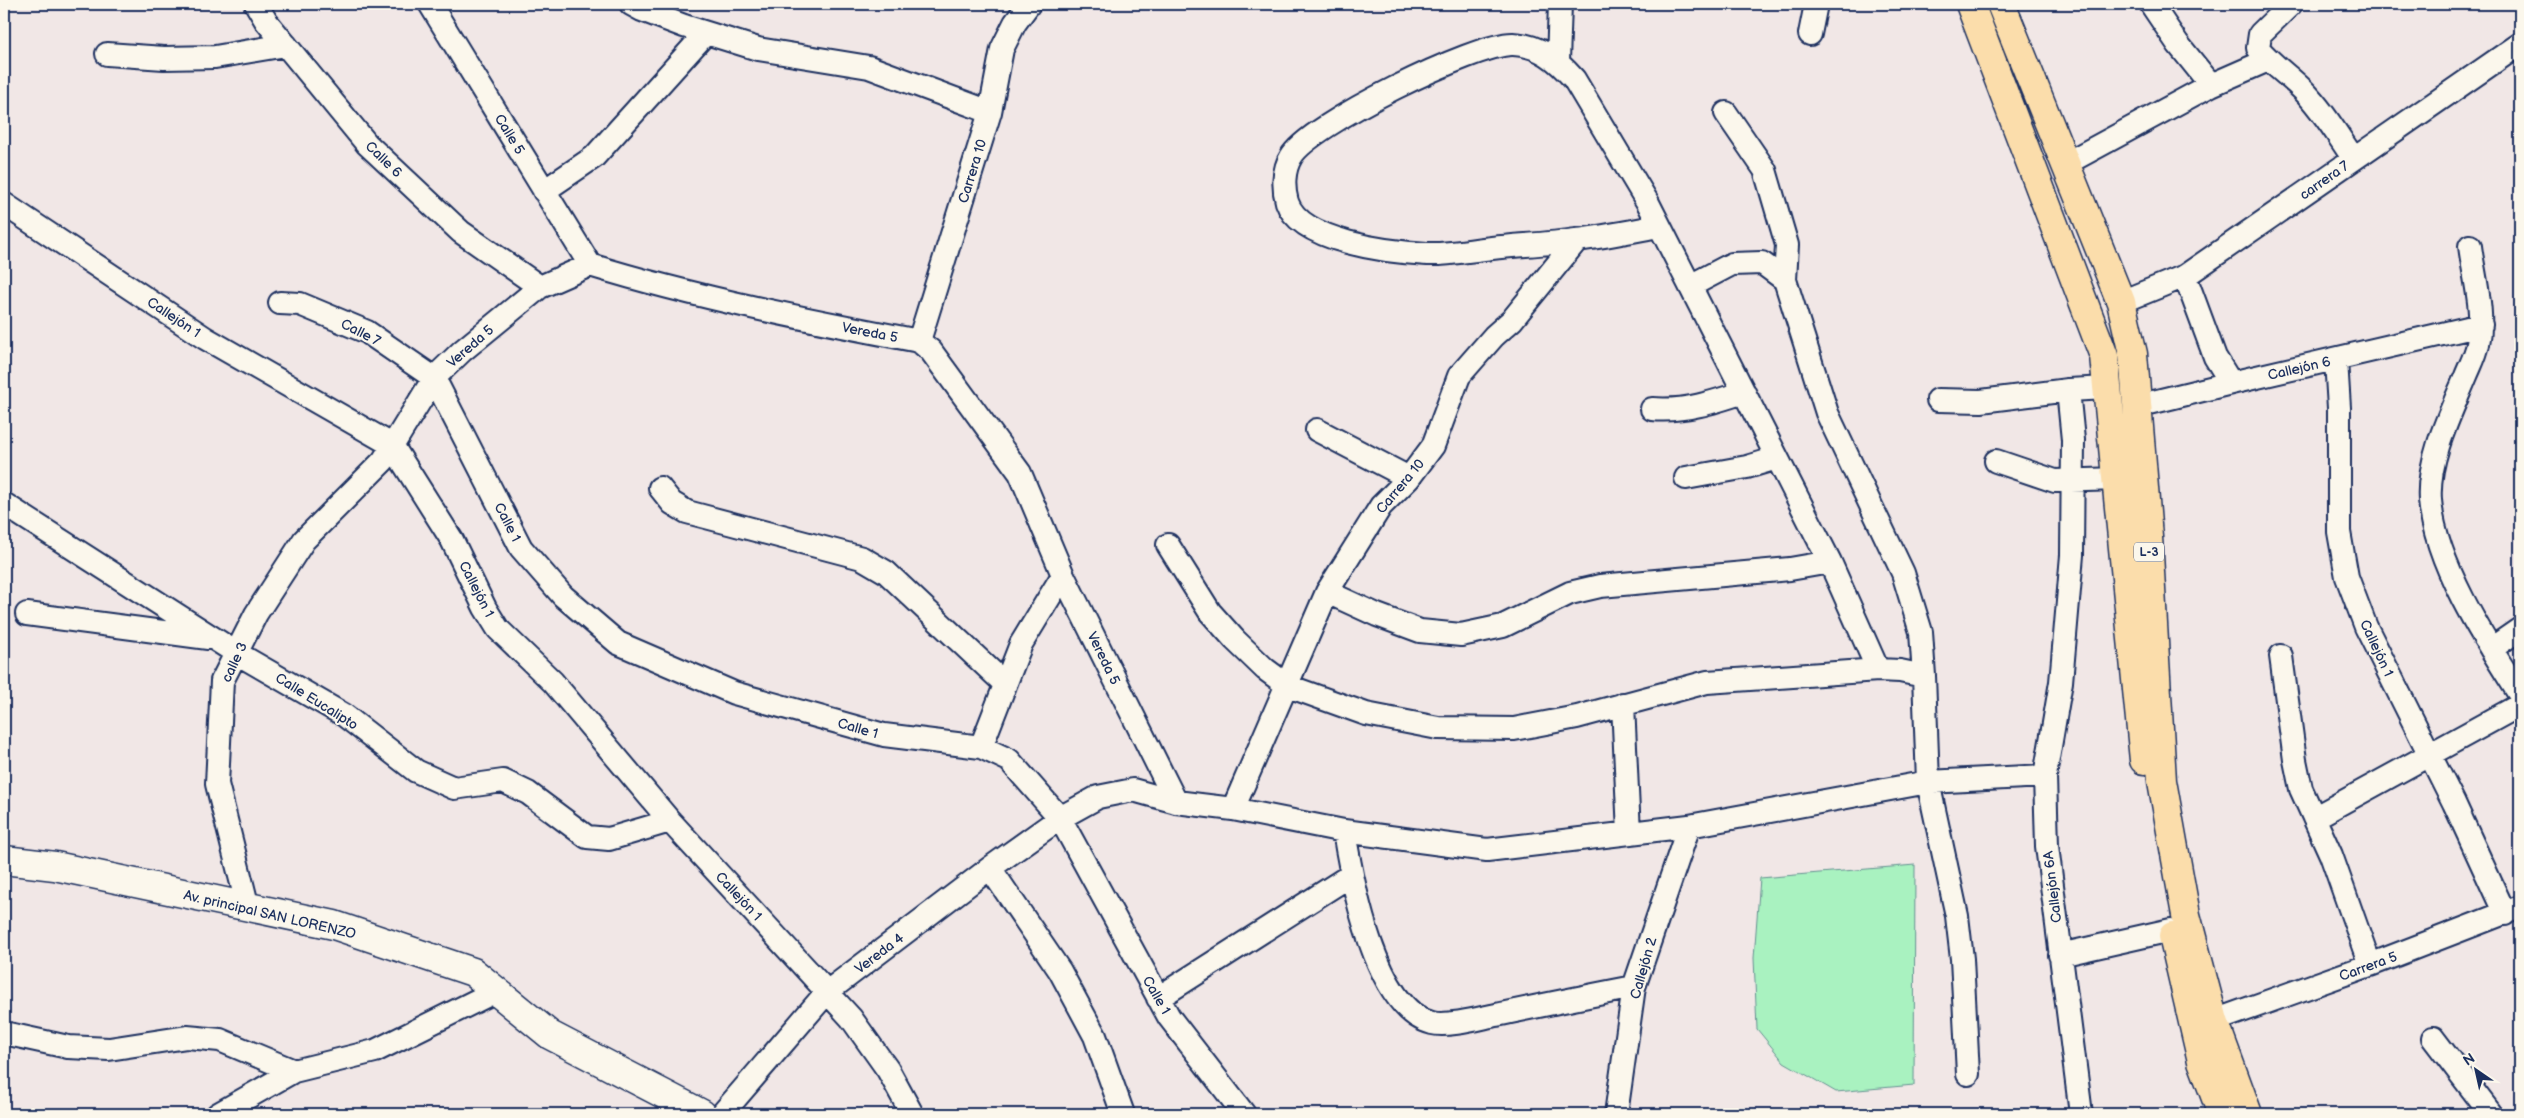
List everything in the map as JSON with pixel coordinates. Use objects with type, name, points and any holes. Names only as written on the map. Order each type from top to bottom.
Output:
[{"type":"main road","name":"L-3","points":[[1970,4],[2104,356],[2118,479],[2141,740],[2171,930],[2202,1061],[2222,1114]]},
{"type":"main road","name":"L-3","points":[[2001,4],[2121,302],[2133,354],[2148,537],[2162,781],[2186,916],[2214,1021],[2248,1114]]},
{"type":"main road","name":"Av. principal SAN LORENZO","points":[[4,860],[55,866],[334,925],[473,972],[550,1034],[702,1114]]},
{"type":"street","name":"Calle 6","points":[[256,4],[266,20],[367,144],[461,232],[540,287]]},
{"type":"street","name":"Calle 5","points":[[430,4],[590,265]]},
{"type":"street","points":[[631,4],[642,10],[706,33],[758,49],[869,67],[990,112]]},
{"type":"street","name":"Carrera 10","points":[[919,341],[990,112],[1002,50],[1015,23],[1029,4]]},
{"type":"street","points":[[1558,62],[1560,4]]},
{"type":"street","points":[[1810,34],[1816,4]]},
{"type":"street","points":[[2151,4],[2178,44],[2211,85]]},
{"type":"street","points":[[2291,4],[2260,34],[2258,48],[2268,60],[2303,90],[2325,116],[2354,159]]},
{"type":"street","points":[[544,191],[594,156],[706,33]]},
{"type":"street","points":[[1659,226],[1577,240],[1428,254],[1351,244],[1314,230],[1300,222],[1289,209],[1284,191],[1290,158],[1300,144],[1340,116],[1411,80],[1490,49],[1512,44],[1540,49],[1558,62],[1574,79],[1648,203],[1830,562],[1878,670]]},
{"type":"street","name":"carrera 7","points":[[2121,302],[2185,276],[2520,44]]},
{"type":"street","points":[[107,54],[164,58],[215,57],[286,45]]},
{"type":"street","points":[[2065,164],[2211,85],[2268,60]]},
{"type":"street","points":[[1726,113],[1764,170],[1787,245],[1785,280],[1827,413],[1903,573],[1922,632],[1928,782],[1956,916],[1962,959],[1968,1074]]},
{"type":"street","name":"Callejón 1","points":[[4,204],[205,338],[388,453],[452,540],[485,608],[498,628],[553,682],[670,821],[851,1018],[888,1070],[912,1114]]},
{"type":"street","name":"Carrera 10","points":[[1233,810],[1327,592],[1381,506],[1409,478],[1432,446],[1459,376],[1494,336],[1512,320],[1577,240]]},
{"type":"street","points":[[2470,246],[2481,325],[2478,346],[2442,435],[2433,471],[2430,499],[2436,532],[2454,578],[2491,649],[2520,695]]},
{"type":"street","points":[[1690,286],[1732,264],[1762,262],[1785,280]]},
{"type":"street","name":"Vereda 5","points":[[388,453],[434,378],[462,351],[540,287],[590,265],[651,283],[737,304],[919,341],[931,351],[1020,473],[1063,575],[1176,802]]},
{"type":"street","points":[[2185,276],[2215,356],[2231,383]]},
{"type":"street","name":"Calle 7","points":[[280,303],[300,304],[367,332],[434,378]]},
{"type":"street","name":"Callejón 6","points":[[2138,406],[2481,325]]},
{"type":"street","name":"Callejón 1","points":[[2336,360],[2339,408],[2339,532],[2346,577],[2366,627],[2430,756],[2513,911]]},
{"type":"street","name":"Calle 1","points":[[434,378],[521,548],[563,596],[618,644],[734,693],[884,735],[981,747],[1009,760],[1060,818],[1169,1017],[1244,1114]]},
{"type":"street","points":[[1938,400],[1981,402],[2068,390],[2108,388]]},
{"type":"street","name":"Callejón 6A","points":[[2068,390],[2073,440],[2072,556],[2061,682],[2045,776],[2047,846],[2081,1114]]},
{"type":"street","points":[[1652,409],[1670,411],[1687,408],[1744,392]]},
{"type":"street","points":[[1317,430],[1409,478]]},
{"type":"street","name":"calle 3","points":[[248,908],[217,784],[222,681],[238,654],[256,614],[304,540],[388,453]]},
{"type":"street","points":[[1686,478],[1747,467],[1777,458]]},
{"type":"street","points":[[1996,461],[2041,478],[2072,482],[2118,479]]},
{"type":"street","points":[[660,488],[672,503],[688,512],[862,558],[886,572],[1004,684]]},
{"type":"street","name":"Calle Eucalipto","points":[[4,504],[238,654],[344,715],[416,771],[454,788],[503,782],[528,793],[587,837],[609,839],[670,821]]},
{"type":"street","points":[[1168,545],[1210,612],[1265,669],[1288,686],[1366,714],[1438,728],[1514,728],[1577,717],[1707,682],[1878,670],[1900,671],[1924,676]]},
{"type":"street","points":[[1327,592],[1377,616],[1420,631],[1461,635],[1503,626],[1570,593],[1600,586],[1763,572],[1830,562]]},
{"type":"street","points":[[981,747],[1021,644],[1063,575]]},
{"type":"street","points":[[27,614],[214,639]]},
{"type":"street","points":[[2491,649],[2520,628]]},
{"type":"street","points":[[2281,656],[2295,760],[2301,789],[2331,855],[2370,965]]},
{"type":"street","points":[[1623,704],[1629,833]]},
{"type":"street","points":[[2314,818],[2520,705]]},
{"type":"street","points":[[1928,782],[2045,776]]},
{"type":"street","name":"Vereda 4","points":[[722,1114],[827,992],[990,868],[1060,818],[1098,797],[1133,790],[1176,802],[1233,810],[1344,831],[1488,850],[1689,826],[1928,782]]},
{"type":"street","name":"Callejón 2","points":[[1616,1114],[1634,987],[1689,826]]},
{"type":"street","points":[[1344,831],[1351,875],[1372,948],[1388,986],[1410,1012],[1433,1024],[1463,1021],[1634,987]]},
{"type":"street","points":[[990,868],[1060,971],[1095,1036],[1123,1114]]},
{"type":"street","points":[[1158,998],[1351,875]]},
{"type":"street","name":"Carrera 5","points":[[2214,1021],[2513,911]]},
{"type":"street","points":[[2060,954],[2171,930]]},
{"type":"street","points":[[218,1114],[294,1071],[375,1051],[496,991]]},
{"type":"street","points":[[4,1033],[68,1047],[109,1049],[187,1036],[220,1040],[294,1071]]},
{"type":"street","points":[[2433,1038],[2491,1114]]},
{"type":"green space","points":[[1915,865],[1914,1085],[1836,1092],[1784,1062],[1757,1029],[1754,958],[1760,878]]}]
